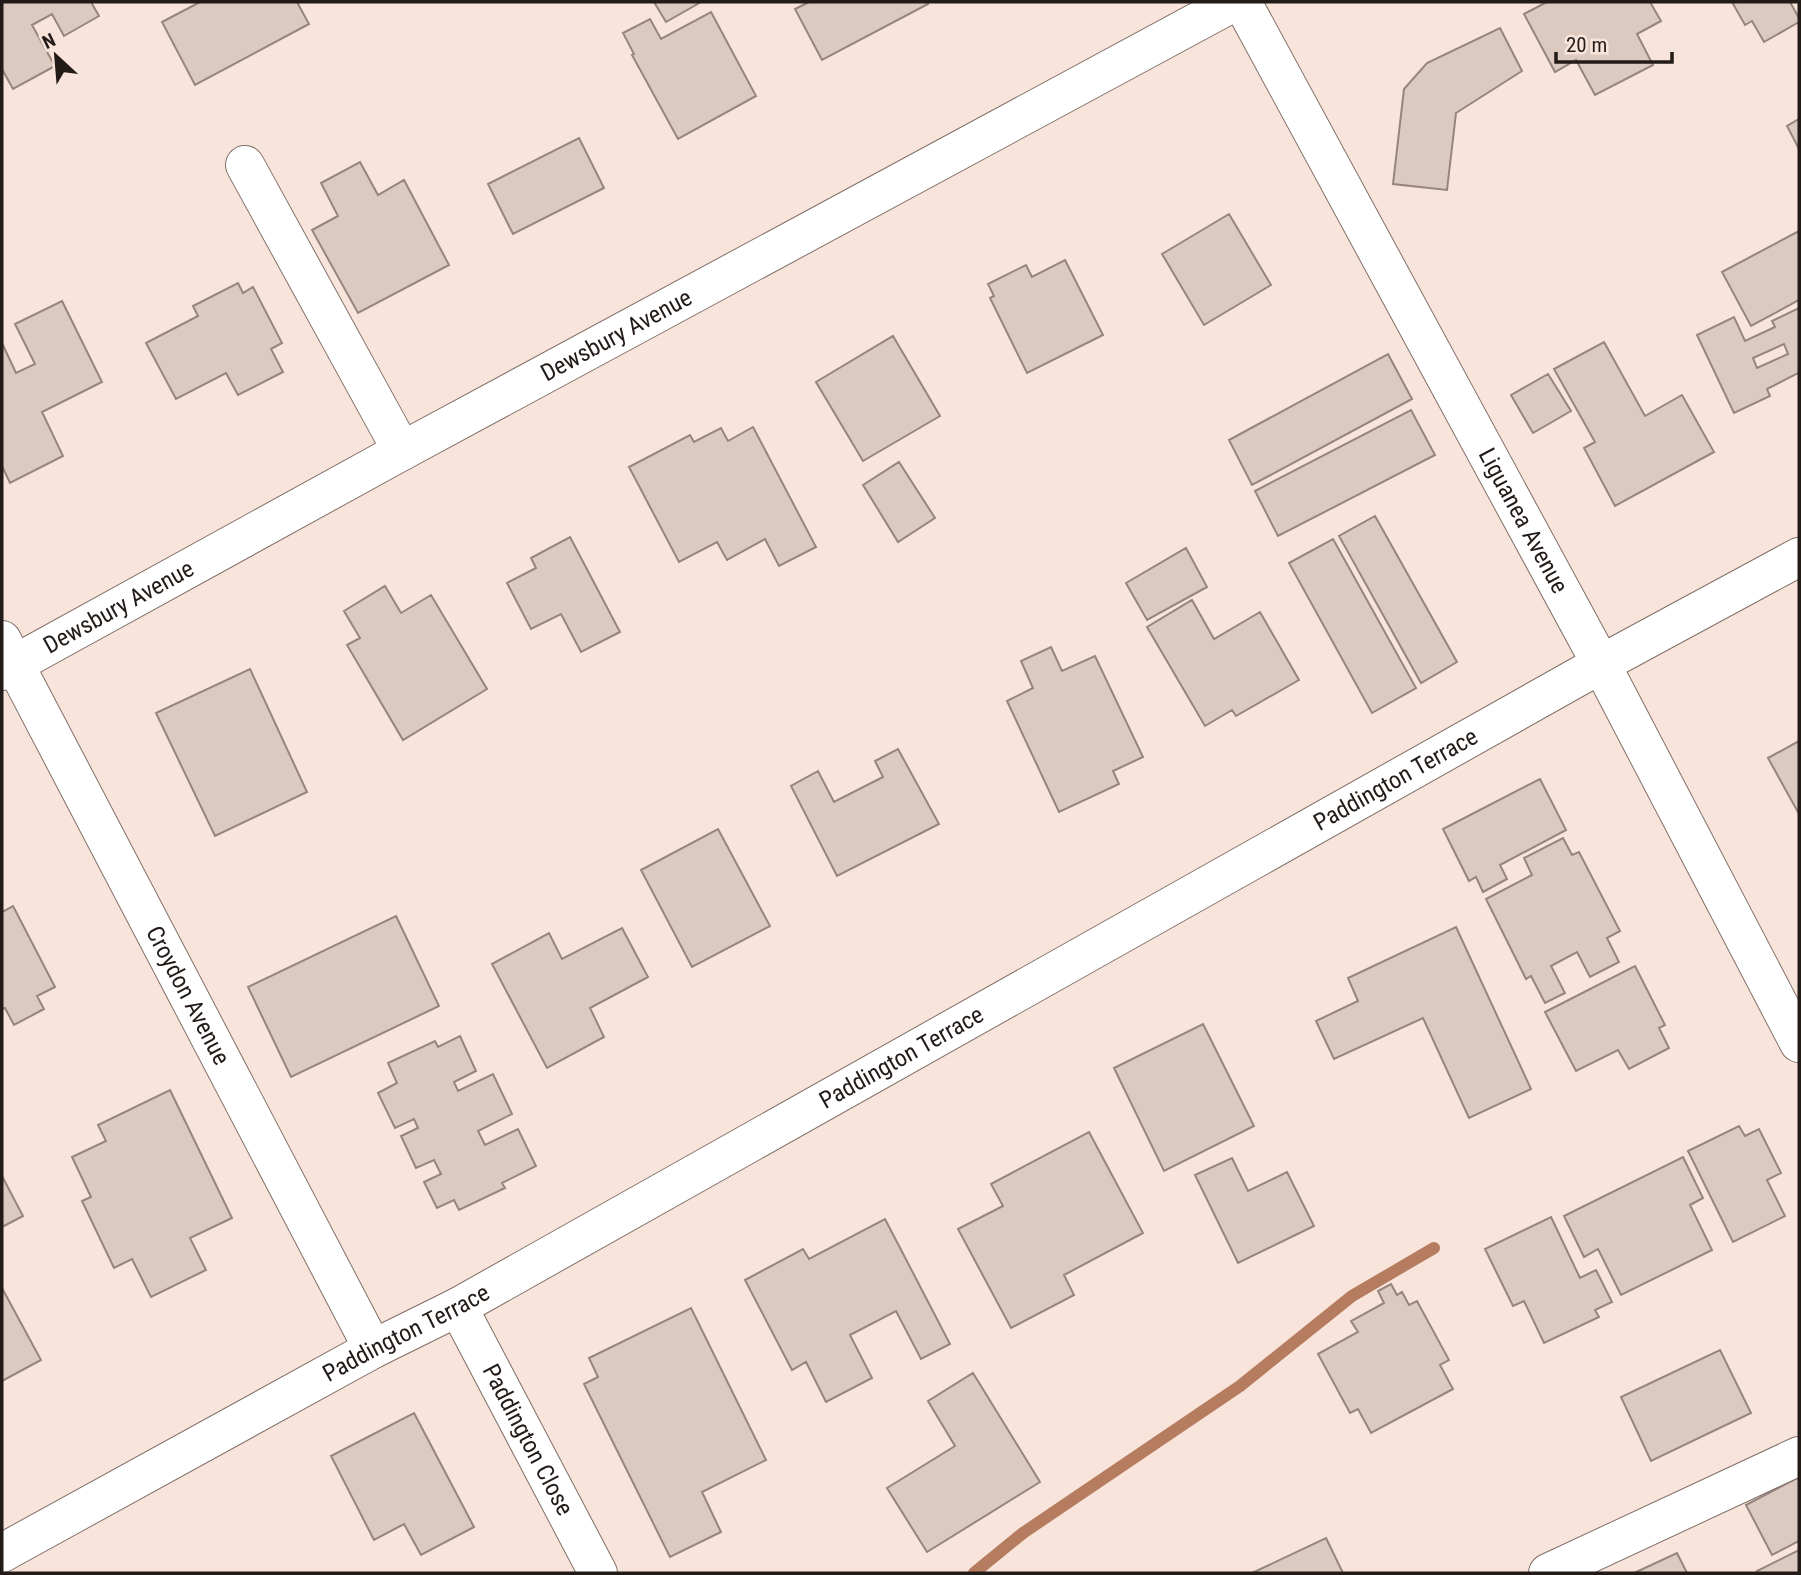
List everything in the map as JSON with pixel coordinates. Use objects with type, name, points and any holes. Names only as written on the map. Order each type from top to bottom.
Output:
[{"type":"street","name":"Dewsbury Avenue","points":[[6,658],[402,451],[1234,2]]},
{"type":"street","name":"Liguanea Avenue","points":[[1242,2],[1601,664],[1799,1043]]},
{"type":"street","points":[[245,165],[402,451]]},
{"type":"street","name":"Paddington Terrace","points":[[2,1553],[373,1349],[458,1307],[1601,664],[1799,557]]},
{"type":"street","name":"Croydon Avenue","points":[[6,658],[373,1349]]},
{"type":"street","name":"Paddington Close","points":[[458,1307],[598,1573]]},
{"type":"street","points":[[1548,1573],[1799,1456]]},
{"type":"building","points":[[2,2],[91,2],[99,16],[64,36],[52,14],[32,25],[55,66],[13,89],[2,69]]},
{"type":"building","points":[[200,2],[297,2],[309,24],[195,85],[162,22]]},
{"type":"building","points":[[654,2],[701,2],[666,22]]},
{"type":"building","points":[[809,2],[928,4],[822,60],[795,9]]},
{"type":"building","points":[[1547,2],[1650,2],[1661,21],[1637,34],[1653,65],[1595,95],[1576,60],[1555,72],[1524,14]]},
{"type":"building","points":[[1732,2],[1790,2],[1799,22],[1764,42],[1752,21],[1745,25]]},
{"type":"building","points":[[711,12],[756,96],[678,139],[632,55],[634,54],[623,33],[650,19],[661,39]]},
{"type":"building","points":[[1500,28],[1522,71],[1456,113],[1447,190],[1393,184],[1404,89],[1427,63]]},
{"type":"building","points":[[1799,119],[1799,149],[1787,126]]},
{"type":"building","points":[[579,138],[604,188],[513,234],[488,184]]},
{"type":"building","points":[[360,162],[378,195],[404,180],[449,265],[358,313],[312,230],[338,216],[321,183]]},
{"type":"building","points":[[1229,214],[1271,285],[1204,325],[1162,254]]},
{"type":"building","points":[[1799,231],[1799,300],[1751,326],[1722,272]]},
{"type":"building","points":[[1065,260],[1103,335],[1027,373],[990,298],[994,296],[988,284],[1026,265],[1032,277]]},
{"type":"building","points":[[238,283],[243,293],[253,287],[282,343],[271,349],[283,372],[238,395],[226,373],[176,399],[146,343],[198,316],[193,306]]},
{"type":"building","points":[[62,301],[102,382],[42,412],[63,456],[10,483],[2,466],[2,343],[16,373],[35,364],[15,324]]},
{"type":"building","points":[[1799,308],[1799,375],[1798,373],[1767,389],[1770,396],[1734,413],[1697,335],[1734,317],[1745,341],[1775,327],[1772,321]],"holes":[[[1784,344],[1788,354],[1757,368],[1753,358]]]},
{"type":"building","points":[[893,336],[940,416],[863,461],[816,382]]},
{"type":"building","points":[[1604,342],[1645,416],[1682,395],[1714,452],[1615,506],[1584,448],[1595,442],[1554,369]]},
{"type":"building","points":[[1388,354],[1412,399],[1252,485],[1229,440]]},
{"type":"building","points":[[1548,374],[1571,411],[1533,433],[1511,395]]},
{"type":"building","points":[[1411,410],[1435,455],[1278,536],[1255,491]]},
{"type":"building","points":[[753,427],[816,547],[779,566],[765,539],[727,560],[717,542],[679,562],[629,467],[690,435],[694,442],[721,428],[728,441]]},
{"type":"building","points":[[899,462],[935,518],[898,542],[863,485]]},
{"type":"building","points":[[1375,516],[1457,662],[1421,683],[1339,536]]},
{"type":"building","points":[[570,537],[620,632],[581,652],[561,614],[531,629],[507,583],[536,568],[531,558]]},
{"type":"building","points":[[1333,539],[1416,688],[1372,713],[1289,563]]},
{"type":"building","points":[[1186,548],[1207,587],[1147,620],[1126,583]]},
{"type":"building","points":[[385,586],[401,613],[431,595],[487,689],[403,740],[347,645],[360,638],[344,611]]},
{"type":"building","points":[[1192,600],[1214,639],[1260,612],[1299,680],[1236,716],[1232,710],[1205,726],[1147,627]]},
{"type":"building","points":[[1051,647],[1062,671],[1095,656],[1143,757],[1113,771],[1119,784],[1059,812],[1007,701],[1033,688],[1021,661]]},
{"type":"building","points":[[250,669],[307,792],[215,836],[156,713]]},
{"type":"building","points":[[1799,741],[1799,814],[1768,758]]},
{"type":"building","points":[[898,749],[939,824],[837,876],[791,786],[818,771],[834,802],[883,777],[875,761]]},
{"type":"building","points":[[1540,779],[1566,830],[1500,865],[1507,879],[1483,892],[1476,877],[1469,881],[1443,829]]},
{"type":"building","points":[[718,829],[770,926],[692,967],[641,870]]},
{"type":"building","points":[[1563,838],[1572,855],[1579,852],[1620,931],[1607,938],[1619,962],[1590,977],[1577,952],[1551,966],[1565,993],[1545,1003],[1531,976],[1526,979],[1486,899],[1532,875],[1524,858]]},
{"type":"building","points":[[13,906],[55,987],[37,996],[44,1009],[14,1025],[5,1008],[2,1009],[2,912]]},
{"type":"building","points":[[396,916],[439,1006],[291,1077],[248,987]]},
{"type":"building","points":[[1456,927],[1531,1089],[1469,1118],[1423,1018],[1334,1059],[1316,1021],[1358,1001],[1348,978]]},
{"type":"building","points":[[622,928],[648,977],[590,1008],[604,1037],[547,1068],[492,964],[549,933],[562,959]]},
{"type":"building","points":[[1635,966],[1665,1025],[1659,1028],[1669,1048],[1629,1069],[1618,1050],[1576,1071],[1545,1012]]},
{"type":"building","points":[[1203,1024],[1254,1126],[1164,1171],[1114,1068]]},
{"type":"building","points":[[460,1036],[476,1071],[454,1082],[458,1091],[493,1074],[512,1114],[478,1131],[485,1145],[518,1129],[536,1166],[502,1183],[505,1188],[459,1210],[454,1200],[437,1208],[424,1182],[441,1174],[434,1160],[416,1168],[401,1136],[418,1128],[414,1119],[395,1128],[378,1093],[397,1083],[388,1063],[435,1041],[438,1047]]},
{"type":"building","points":[[170,1090],[232,1218],[190,1238],[206,1270],[151,1297],[132,1259],[114,1268],[82,1201],[91,1197],[72,1157],[106,1141],[98,1125]]},
{"type":"building","points":[[1739,1126],[1745,1136],[1759,1129],[1781,1173],[1767,1180],[1785,1216],[1733,1242],[1688,1151]]},
{"type":"building","points":[[1089,1132],[1143,1233],[1064,1275],[1074,1295],[1011,1328],[958,1229],[1003,1206],[991,1184]]},
{"type":"building","points":[[1683,1157],[1703,1198],[1690,1205],[1712,1250],[1621,1295],[1598,1249],[1584,1257],[1564,1216]]},
{"type":"building","points":[[1232,1158],[1248,1191],[1287,1172],[1314,1226],[1238,1263],[1195,1175]]},
{"type":"building","points":[[2,1176],[23,1216],[2,1227]]},
{"type":"building","points":[[1551,1217],[1580,1278],[1596,1270],[1612,1302],[1595,1310],[1599,1317],[1544,1343],[1524,1301],[1513,1306],[1485,1249]]},
{"type":"building","points":[[885,1219],[950,1344],[921,1359],[896,1311],[850,1335],[872,1378],[826,1402],[806,1362],[792,1370],[745,1280],[803,1249],[809,1259]]},
{"type":"building","points":[[1391,1284],[1397,1295],[1402,1292],[1409,1305],[1417,1301],[1449,1360],[1440,1365],[1453,1389],[1371,1433],[1358,1409],[1350,1413],[1318,1354],[1358,1332],[1351,1321],[1384,1303],[1378,1291]]},
{"type":"building","points":[[2,1288],[41,1360],[2,1381]]},
{"type":"building","points":[[691,1308],[766,1460],[702,1492],[721,1532],[670,1557],[584,1384],[598,1377],[589,1358]]},
{"type":"building","points":[[1720,1350],[1751,1413],[1651,1461],[1621,1397]]},
{"type":"building","points":[[973,1373],[1040,1482],[927,1552],[887,1488],[955,1446],[928,1401]]},
{"type":"building","points":[[414,1413],[474,1527],[421,1555],[404,1524],[374,1540],[331,1456]]},
{"type":"building","points":[[1799,1477],[1799,1541],[1772,1555],[1746,1505]]},
{"type":"building","points":[[1326,1538],[1343,1573],[1252,1573]]},
{"type":"building","points":[[1799,1550],[1799,1573],[1758,1573],[1757,1571]]},
{"type":"building","points":[[1677,1553],[1687,1573],[1634,1573]]},
{"type":"waterway","points":[[974,1573],[1023,1533],[1240,1386],[1352,1296],[1434,1248]]}]
